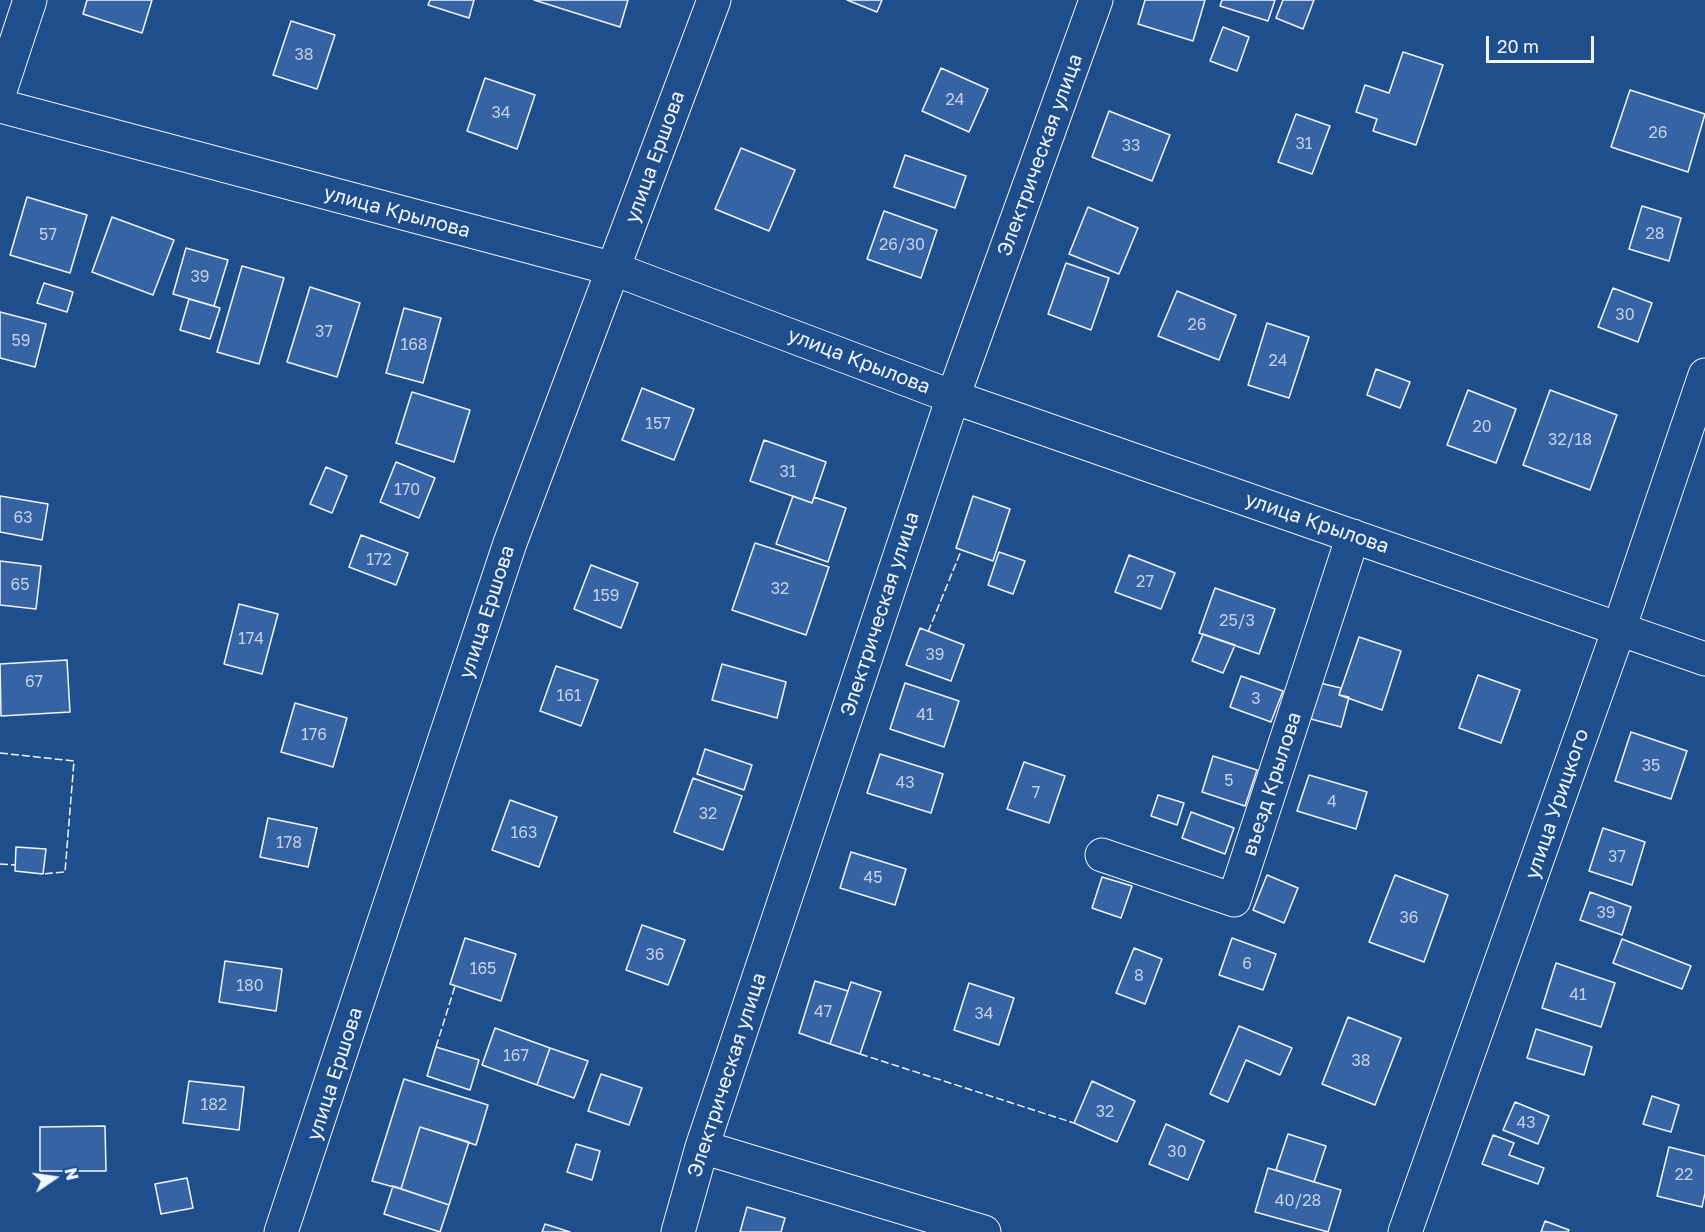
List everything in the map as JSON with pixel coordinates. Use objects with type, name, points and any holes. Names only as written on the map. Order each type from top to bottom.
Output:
[{"type":"street","points":[[0,91],[30,0]]},
{"type":"street","name":"улица Ершова","points":[[281,1232],[510,543],[714,0]]},
{"type":"street","name":"Электрическая улица","points":[[678,1232],[702,1147],[953,397],[1096,0]]},
{"type":"street","name":"улица Крылова","points":[[0,106],[614,269],[953,397],[1705,659]]},
{"type":"street","name":"улица Урицкого","points":[[1405,1232],[1619,629],[1705,375]]},
{"type":"street","name":"въезд Крылова","points":[[1102,855],[1234,900],[1353,536]]},
{"type":"street","points":[[702,1147],[984,1232]]},
{"type":"building","points":[[87,0],[152,0],[142,33],[83,14]]},
{"type":"building","points":[[430,0],[474,0],[469,18],[428,5]]},
{"type":"building","points":[[534,0],[628,0],[620,27]]},
{"type":"building","points":[[847,0],[882,0],[877,12]]},
{"type":"building","points":[[1145,0],[1205,0],[1193,41],[1138,24]]},
{"type":"building","points":[[1222,0],[1275,0],[1268,21],[1220,6]]},
{"type":"building","points":[[1283,0],[1314,0],[1303,29],[1276,18]]},
{"type":"building","points":[[291,21],[335,35],[317,89],[273,75]]},
{"type":"building","points":[[1223,27],[1249,37],[1237,71],[1210,61]]},
{"type":"building","points":[[1403,52],[1443,65],[1416,145],[1373,131],[1377,119],[1356,112],[1365,85],[1389,93]]},
{"type":"building","points":[[941,68],[988,89],[969,132],[922,111]]},
{"type":"building","points":[[485,78],[535,95],[517,149],[467,131]]},
{"type":"building","points":[[1630,90],[1705,114],[1688,172],[1611,147]]},
{"type":"building","points":[[1109,111],[1170,135],[1152,181],[1092,157]]},
{"type":"building","points":[[1296,114],[1330,126],[1312,174],[1278,162]]},
{"type":"building","points":[[741,148],[795,170],[769,231],[715,209]]},
{"type":"building","points":[[905,155],[966,176],[955,208],[894,187]]},
{"type":"building","points":[[27,197],[87,215],[70,273],[10,255]]},
{"type":"building","points":[[1642,206],[1681,218],[1669,261],[1629,249]]},
{"type":"building","points":[[1088,207],[1138,228],[1119,274],[1069,254]]},
{"type":"building","points":[[884,211],[937,230],[921,278],[867,259]]},
{"type":"building","points":[[112,217],[174,240],[153,295],[92,272]]},
{"type":"building","points":[[186,248],[228,260],[214,306],[173,294]]},
{"type":"building","points":[[1066,263],[1109,278],[1091,330],[1048,314]]},
{"type":"building","points":[[242,266],[284,278],[259,364],[217,352]]},
{"type":"building","points":[[44,283],[73,292],[67,312],[37,303]]},
{"type":"building","points":[[310,287],[360,303],[337,377],[287,362]]},
{"type":"building","points":[[1613,288],[1652,303],[1638,342],[1598,327]]},
{"type":"building","points":[[1177,291],[1236,315],[1219,360],[1158,336]]},
{"type":"building","points":[[189,299],[220,308],[210,339],[180,330]]},
{"type":"building","points":[[404,308],[441,318],[423,383],[386,373]]},
{"type":"building","points":[[0,312],[46,324],[35,367],[0,358]]},
{"type":"building","points":[[1267,323],[1309,337],[1289,398],[1248,385]]},
{"type":"building","points":[[1376,369],[1410,382],[1400,408],[1367,395]]},
{"type":"building","points":[[642,388],[694,409],[674,460],[622,440]]},
{"type":"building","points":[[1468,390],[1516,409],[1496,463],[1447,445]]},
{"type":"building","points":[[1550,390],[1617,415],[1590,490],[1523,465]]},
{"type":"building","points":[[412,392],[470,410],[454,462],[396,443]]},
{"type":"building","points":[[764,440],[826,462],[812,503],[750,481]]},
{"type":"building","points":[[396,462],[435,478],[419,518],[380,502]]},
{"type":"building","points":[[326,467],[347,476],[332,513],[310,504]]},
{"type":"building","points":[[0,496],[48,504],[42,540],[0,532]]},
{"type":"building","points":[[793,496],[812,503],[814,497],[846,508],[828,562],[776,544]]},
{"type":"building","points":[[973,496],[1010,509],[993,561],[956,548]]},
{"type":"building","points":[[361,535],[408,553],[396,585],[349,567]]},
{"type":"building","points":[[755,543],[829,567],[806,635],[732,610]]},
{"type":"building","points":[[999,552],[1025,561],[1013,594],[988,585]]},
{"type":"building","points":[[1129,555],[1175,573],[1161,609],[1115,592]]},
{"type":"building","points":[[0,561],[41,566],[36,609],[0,605]]},
{"type":"building","points":[[591,565],[638,583],[621,628],[574,609]]},
{"type":"building","points":[[1215,588],[1275,609],[1259,654],[1199,633]]},
{"type":"building","points":[[239,604],[278,614],[262,674],[224,664]]},
{"type":"building","points":[[920,628],[964,645],[951,681],[906,665]]},
{"type":"building","points":[[1203,634],[1235,645],[1223,673],[1192,661]]},
{"type":"building","points":[[1359,637],[1401,651],[1382,710],[1339,695]]},
{"type":"building","points":[[67,660],[70,712],[1,716],[0,664]]},
{"type":"building","points":[[722,664],[786,682],[777,718],[712,700]]},
{"type":"building","points":[[556,666],[598,680],[581,726],[540,711]]},
{"type":"building","points":[[1478,675],[1520,690],[1501,743],[1459,728]]},
{"type":"building","points":[[1241,676],[1283,691],[1271,722],[1230,707]]},
{"type":"building","points":[[905,683],[959,701],[944,747],[890,729]]},
{"type":"building","points":[[1320,683],[1341,688],[1339,695],[1349,697],[1341,727],[1311,719]]},
{"type":"building","points":[[295,703],[347,718],[333,767],[281,752]]},
{"type":"building","points":[[1631,732],[1687,751],[1671,799],[1615,781]]},
{"type":"building","points":[[705,749],[752,765],[744,790],[697,774]]},
{"type":"building","points":[[880,754],[943,774],[931,813],[867,793]]},
{"type":"building","points":[[1213,756],[1257,770],[1245,806],[1202,792]]},
{"type":"building","points":[[1024,762],[1065,776],[1049,823],[1007,809]]},
{"type":"building","points":[[1309,775],[1367,792],[1356,829],[1297,811]]},
{"type":"building","points":[[693,778],[742,796],[723,850],[674,832]]},
{"type":"building","points":[[1158,795],[1184,803],[1177,825],[1151,816]]},
{"type":"building","points":[[510,800],[557,817],[539,867],[492,850]]},
{"type":"building","points":[[1191,812],[1234,828],[1225,854],[1182,838]]},
{"type":"building","points":[[268,818],[317,828],[308,867],[260,857]]},
{"type":"building","points":[[1603,828],[1645,842],[1632,885],[1589,871]]},
{"type":"building","points":[[16,847],[46,849],[43,874],[15,871]]},
{"type":"building","points":[[851,852],[906,869],[895,905],[840,888]]},
{"type":"building","points":[[1267,875],[1298,888],[1284,923],[1253,910]]},
{"type":"building","points":[[1395,875],[1448,895],[1424,962],[1369,942]]},
{"type":"building","points":[[1102,877],[1132,886],[1121,918],[1092,908]]},
{"type":"building","points":[[1590,892],[1631,907],[1622,935],[1580,920]]},
{"type":"building","points":[[642,925],[685,940],[668,985],[626,970]]},
{"type":"building","points":[[465,938],[516,954],[501,1001],[450,984]]},
{"type":"building","points":[[1232,938],[1276,954],[1263,990],[1219,975]]},
{"type":"building","points":[[1622,939],[1691,966],[1682,989],[1613,963]]},
{"type":"building","points":[[1134,948],[1162,959],[1145,1004],[1116,993]]},
{"type":"building","points":[[225,961],[282,969],[276,1011],[219,1002]]},
{"type":"building","points":[[1556,963],[1615,983],[1601,1027],[1542,1008]]},
{"type":"building","points":[[815,981],[848,991],[830,1044],[799,1033]]},
{"type":"building","points":[[851,982],[881,992],[860,1054],[830,1044]]},
{"type":"building","points":[[969,983],[1014,998],[999,1045],[954,1030]]},
{"type":"building","points":[[1348,1017],[1401,1038],[1375,1105],[1322,1084]]},
{"type":"building","points":[[1239,1026],[1292,1048],[1280,1075],[1246,1060],[1228,1102],[1210,1094]]},
{"type":"building","points":[[495,1028],[550,1048],[537,1085],[482,1065]]},
{"type":"building","points":[[1536,1029],[1592,1047],[1584,1075],[1527,1058]]},
{"type":"building","points":[[436,1047],[479,1060],[470,1090],[427,1076]]},
{"type":"building","points":[[550,1048],[588,1061],[574,1098],[537,1085]]},
{"type":"building","points":[[601,1074],[642,1088],[629,1125],[588,1111]]},
{"type":"building","points":[[404,1079],[488,1105],[476,1145],[420,1127],[401,1189],[372,1181]]},
{"type":"building","points":[[189,1081],[244,1087],[239,1130],[183,1123]]},
{"type":"building","points":[[1092,1081],[1135,1101],[1117,1142],[1074,1123]]},
{"type":"building","points":[[1652,1096],[1679,1105],[1671,1132],[1643,1124]]},
{"type":"building","points":[[1515,1102],[1549,1116],[1538,1144],[1503,1130]]},
{"type":"building","points":[[1166,1124],[1204,1141],[1188,1180],[1149,1164]]},
{"type":"building","points":[[105,1126],[106,1171],[40,1171],[40,1127]]},
{"type":"building","points":[[420,1127],[469,1142],[449,1205],[401,1189]]},
{"type":"building","points":[[1288,1134],[1326,1146],[1314,1182],[1276,1170]]},
{"type":"building","points":[[1493,1135],[1514,1143],[1509,1155],[1544,1168],[1538,1184],[1482,1164]]},
{"type":"building","points":[[576,1144],[600,1151],[592,1180],[567,1172]]},
{"type":"building","points":[[1669,1147],[1705,1156],[1705,1193],[1702,1207],[1657,1196]]},
{"type":"building","points":[[1268,1168],[1341,1190],[1328,1232],[1255,1212]]},
{"type":"building","points":[[187,1178],[193,1208],[161,1214],[155,1184]]},
{"type":"building","points":[[393,1186],[449,1205],[440,1232],[384,1214]]},
{"type":"building","points":[[747,1207],[785,1218],[781,1232],[740,1232]]},
{"type":"building","points":[[1545,1221],[1569,1230],[1568,1232],[1541,1232]]},
{"type":"building","points":[[545,1224],[570,1232],[542,1232]]},
{"type":"fence","points":[[928,632],[961,551]]},
{"type":"fence","points":[[0,753],[74,761],[65,872],[43,874]]},
{"type":"fence","points":[[0,864],[15,865]]},
{"type":"fence","points":[[436,1047],[455,986]]},
{"type":"fence","points":[[860,1054],[1074,1123]]}]
